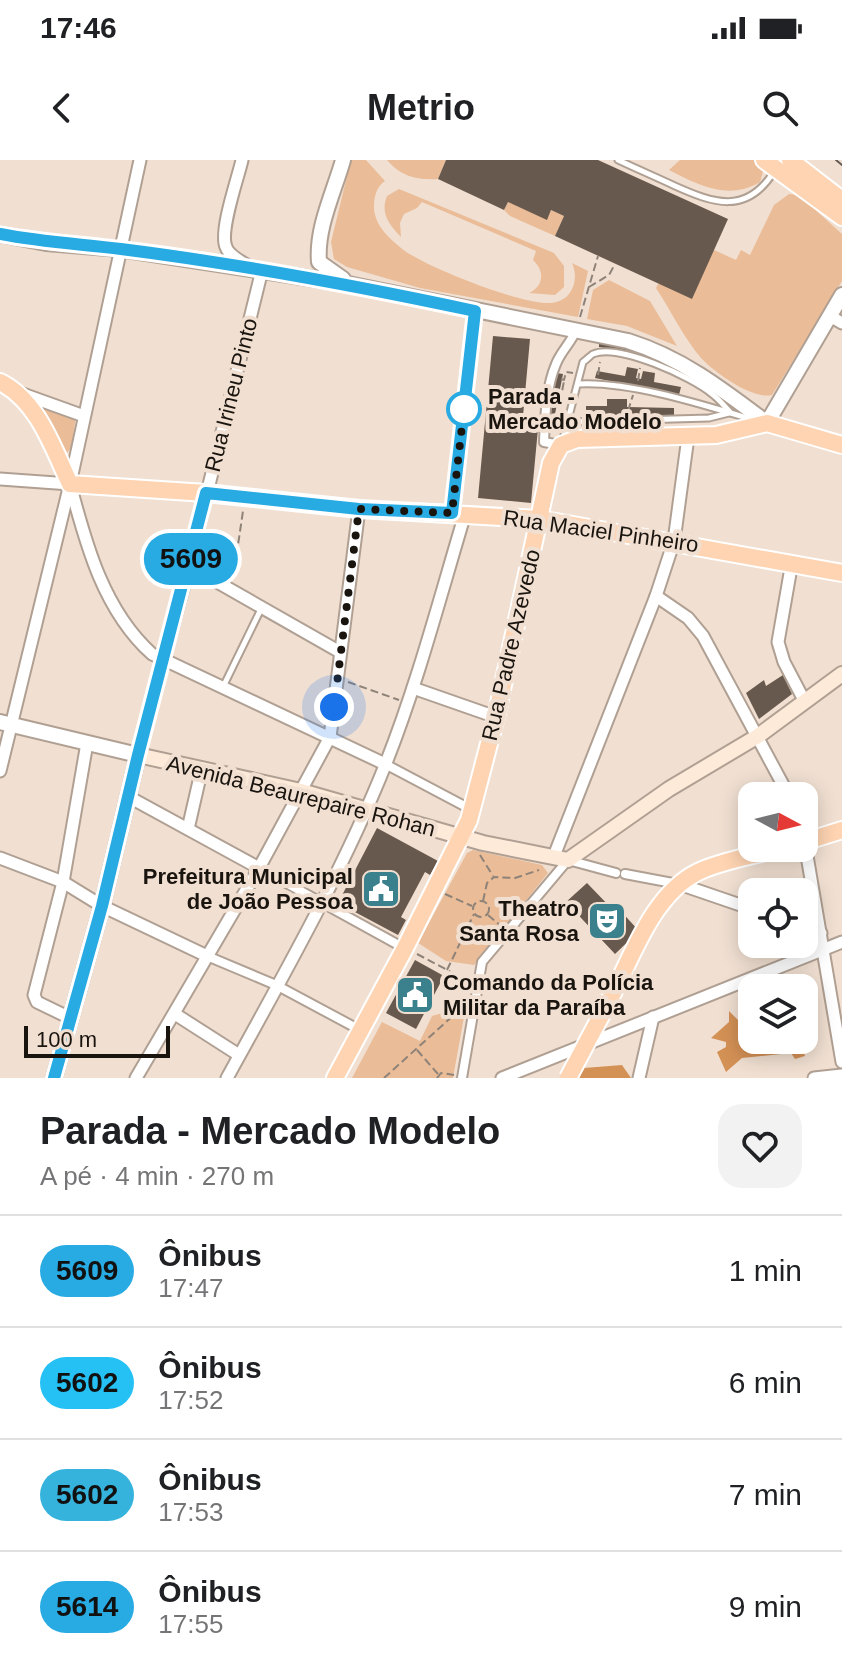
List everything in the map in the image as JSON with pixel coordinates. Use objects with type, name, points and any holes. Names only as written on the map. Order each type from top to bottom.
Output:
[{"type":"main road","points":[[790,160],[842,200]]},
{"type":"main road","points":[[773,163],[842,217]]},
{"type":"main road","points":[[0,382],[18,392],[33,411],[70,484]]},
{"type":"main road","points":[[561,445],[577,439],[716,435],[767,423],[842,445]]},
{"type":"main road","name":"Rua Padre Azevedo","points":[[335,1078],[462,837],[472,810],[496,717],[551,463],[561,445]]},
{"type":"main road","name":"Rua Maciel Pinheiro","points":[[70,484],[206,493],[359,509],[539,519],[842,573]]},
{"type":"main road","points":[[561,858],[758,736],[839,680]]},
{"type":"main road","name":"Avenida Beaurepaire Rohan","points":[[138,755],[301,791],[462,837],[561,858]]},
{"type":"main road","name":"Rua Irineu Pinto","points":[[54,1078],[102,906],[138,755]]},
{"type":"main road","points":[[818,836],[842,830]]},
{"type":"main road","points":[[568,1078],[648,925],[674,889],[701,871],[738,860]]},
{"type":"street","points":[[0,771],[5,724],[70,484],[140,160]]},
{"type":"street","points":[[242,160],[224,244],[233,255],[258,270]]},
{"type":"street","points":[[343,160],[318,251],[319,262],[327,270],[353,285]]},
{"type":"street","points":[[0,234],[353,285],[628,341],[667,354],[695,369],[767,423],[836,319],[842,295]]},
{"type":"street","name":"Rua Irineu Pinto","points":[[138,755],[189,566],[258,270]]},
{"type":"street","points":[[227,1078],[320,903],[385,764],[413,688],[458,514],[475,311]]},
{"type":"street","points":[[561,445],[544,442],[548,399],[557,361],[576,330]]},
{"type":"street","points":[[18,392],[84,416]]},
{"type":"street","points":[[462,1077],[482,962],[547,886],[561,858],[656,596],[674,541],[688,437]]},
{"type":"street","points":[[0,479],[70,484]]},
{"type":"street","points":[[70,484],[94,562],[110,598],[143,646],[162,661],[330,737],[472,810]]},
{"type":"street","points":[[136,1078],[259,868],[330,737],[359,509]]},
{"type":"street","points":[[792,562],[778,642],[784,662],[805,702]]},
{"type":"street","points":[[189,566],[340,652]]},
{"type":"street","points":[[656,596],[688,618],[703,636],[782,782]]},
{"type":"street","points":[[413,688],[496,717]]},
{"type":"street","name":"Avenida Beaurepaire Rohan","points":[[5,724],[138,755]]},
{"type":"street","points":[[70,1018],[37,1002],[34,995],[63,882],[87,743]]},
{"type":"street","points":[[188,829],[202,768]]},
{"type":"street","points":[[129,797],[405,948]]},
{"type":"street","points":[[0,858],[63,882],[102,906],[276,985],[360,1030]]},
{"type":"street","points":[[561,858],[738,905]]},
{"type":"street","points":[[808,862],[842,1062]]},
{"type":"street","points":[[502,1078],[842,942]]},
{"type":"street","points":[[175,1014],[239,1055]]},
{"type":"street","points":[[639,1078],[653,1017]]},
{"type":"street","points":[[814,1078],[842,1075]]},
{"type":"lane","points":[[618,160],[705,199],[727,203],[748,196],[767,181],[773,163]]},
{"type":"lane","points":[[561,445],[583,362],[592,354],[602,352],[642,359],[679,374],[712,394],[730,412]]},
{"type":"lane","points":[[578,384],[597,383],[680,399],[767,423]]},
{"type":"lane","points":[[568,422],[709,418],[730,412]]},
{"type":"lane","points":[[223,687],[263,606]]},
{"type":"path","points":[[576,330],[598,256]]},
{"type":"path","points":[[588,288],[609,275],[615,264]]},
{"type":"path","points":[[597,383],[602,352]]},
{"type":"path","points":[[548,399],[560,402],[564,380]]},
{"type":"path","points":[[231,588],[244,497]]},
{"type":"path","points":[[338,678],[407,703]]},
{"type":"path","points":[[539,853],[539,870],[547,886]]},
{"type":"path","points":[[480,855],[494,877]]},
{"type":"path","points":[[483,901],[487,883],[494,877],[515,878],[539,870]]},
{"type":"path","points":[[434,888],[473,907]]},
{"type":"path","points":[[447,970],[474,914],[473,907],[477,901],[483,901],[488,906],[487,914]]},
{"type":"path","points":[[474,914],[482,917],[487,914]]},
{"type":"path","points":[[487,914],[508,932]]},
{"type":"path","points":[[384,1078],[476,991],[447,970],[405,948]]},
{"type":"path","points":[[416,1049],[437,1076],[462,1077]]},
{"type":"shaded area","points":[[351,160],[366,160],[385,181],[376,193],[375,215],[385,232],[405,251],[476,284],[519,298],[550,303],[563,299],[572,289],[575,277],[572,263],[588,271],[578,317],[420,288],[347,267],[334,259],[331,242]]},
{"type":"shaded area","points":[[387,160],[446,160],[438,179],[430,179],[404,174]]},
{"type":"shaded area","points":[[680,160],[754,160],[764,168],[760,182],[748,188],[725,191],[691,181],[669,170]]},
{"type":"shaded area","points":[[399,189],[554,253],[564,266],[564,287],[555,295],[529,293],[538,286],[541,278],[540,269],[533,260],[536,251],[422,202],[404,214],[400,223],[401,237],[385,213],[387,196]]},
{"type":"shaded area","points":[[789,194],[799,195],[842,234],[842,281],[772,395],[764,395],[735,384],[701,358],[656,288],[714,250],[736,260],[741,250],[750,255],[774,205]]},
{"type":"shaded area","points":[[508,202],[547,219],[551,210],[564,216],[555,236],[510,216],[504,210]]},
{"type":"shaded area","points":[[609,280],[650,301],[677,346],[627,326],[587,319],[593,290]]},
{"type":"shaded area","points":[[38,403],[76,416],[71,448],[67,453],[63,452]]},
{"type":"shaded area","points":[[473,850],[542,865],[548,873],[474,965],[446,961],[418,943],[467,853]]},
{"type":"shaded area","points":[[466,1006],[453,1078],[352,1078],[382,1022],[420,1041],[432,1016]]},
{"type":"shaded area","points":[[729,1011],[738,1020],[738,1054],[781,1054],[742,1058],[726,1072],[717,1052],[726,1047],[726,1042],[711,1038],[729,1022]]},
{"type":"shaded area","points":[[792,1054],[804,1054],[805,1056],[795,1059]]},
{"type":"shaded area","points":[[622,1065],[631,1078],[579,1078],[584,1068]]},
{"type":"building","points":[[446,160],[598,160],[728,219],[692,299],[555,236],[564,216],[551,210],[547,220],[508,202],[504,210],[438,179]]},
{"type":"building","points":[[493,336],[530,339],[523,416],[539,418],[531,503],[478,498]]},
{"type":"building","points":[[599,340],[655,351],[651,356],[599,347]]},
{"type":"building","points":[[627,367],[638,369],[636,378],[641,379],[643,371],[655,373],[654,382],[681,387],[679,395],[595,378],[597,371],[625,376]]},
{"type":"building","points":[[556,373],[563,374],[555,414],[549,413]]},
{"type":"building","points":[[607,399],[627,399],[627,407],[674,408],[674,417],[586,416],[586,406],[607,406]]},
{"type":"building","points":[[783,675],[792,694],[759,719],[746,693],[764,680],[766,686]]},
{"type":"building","name":"Prefeitura Municipal de João Pessoa","points":[[377,828],[438,861],[430,875],[425,872],[401,917],[406,920],[398,935],[338,903]]},
{"type":"building","name":"Theatro Santa Rosa","points":[[587,883],[614,911],[618,908],[639,931],[615,954],[566,902]]},
{"type":"building","name":"Comando da Polícia Militar da Paraíba","points":[[415,960],[444,976],[416,1029],[386,1013]]},
{"type":"tram line","points":[[836,160],[842,165]]},
{"type":"bus line","name":"5609","points":[[0,234],[46,243],[120,249],[292,275],[475,311],[452,513],[359,509],[206,493],[102,906],[54,1078]]},
{"type":"place","name":"Parada - Mercado Modelo","points":[[464,409]]},
{"type":"place","name":"Prefeitura Municipal de João Pessoa","points":[[381,889]]},
{"type":"place","name":"Theatro Santa Rosa","points":[[607,921]]},
{"type":"place","name":"Comando da Polícia Militar da Paraíba","points":[[415,995]]},
{"type":"route","points":[[334,707],[359,509],[452,513],[464,409]]}]
